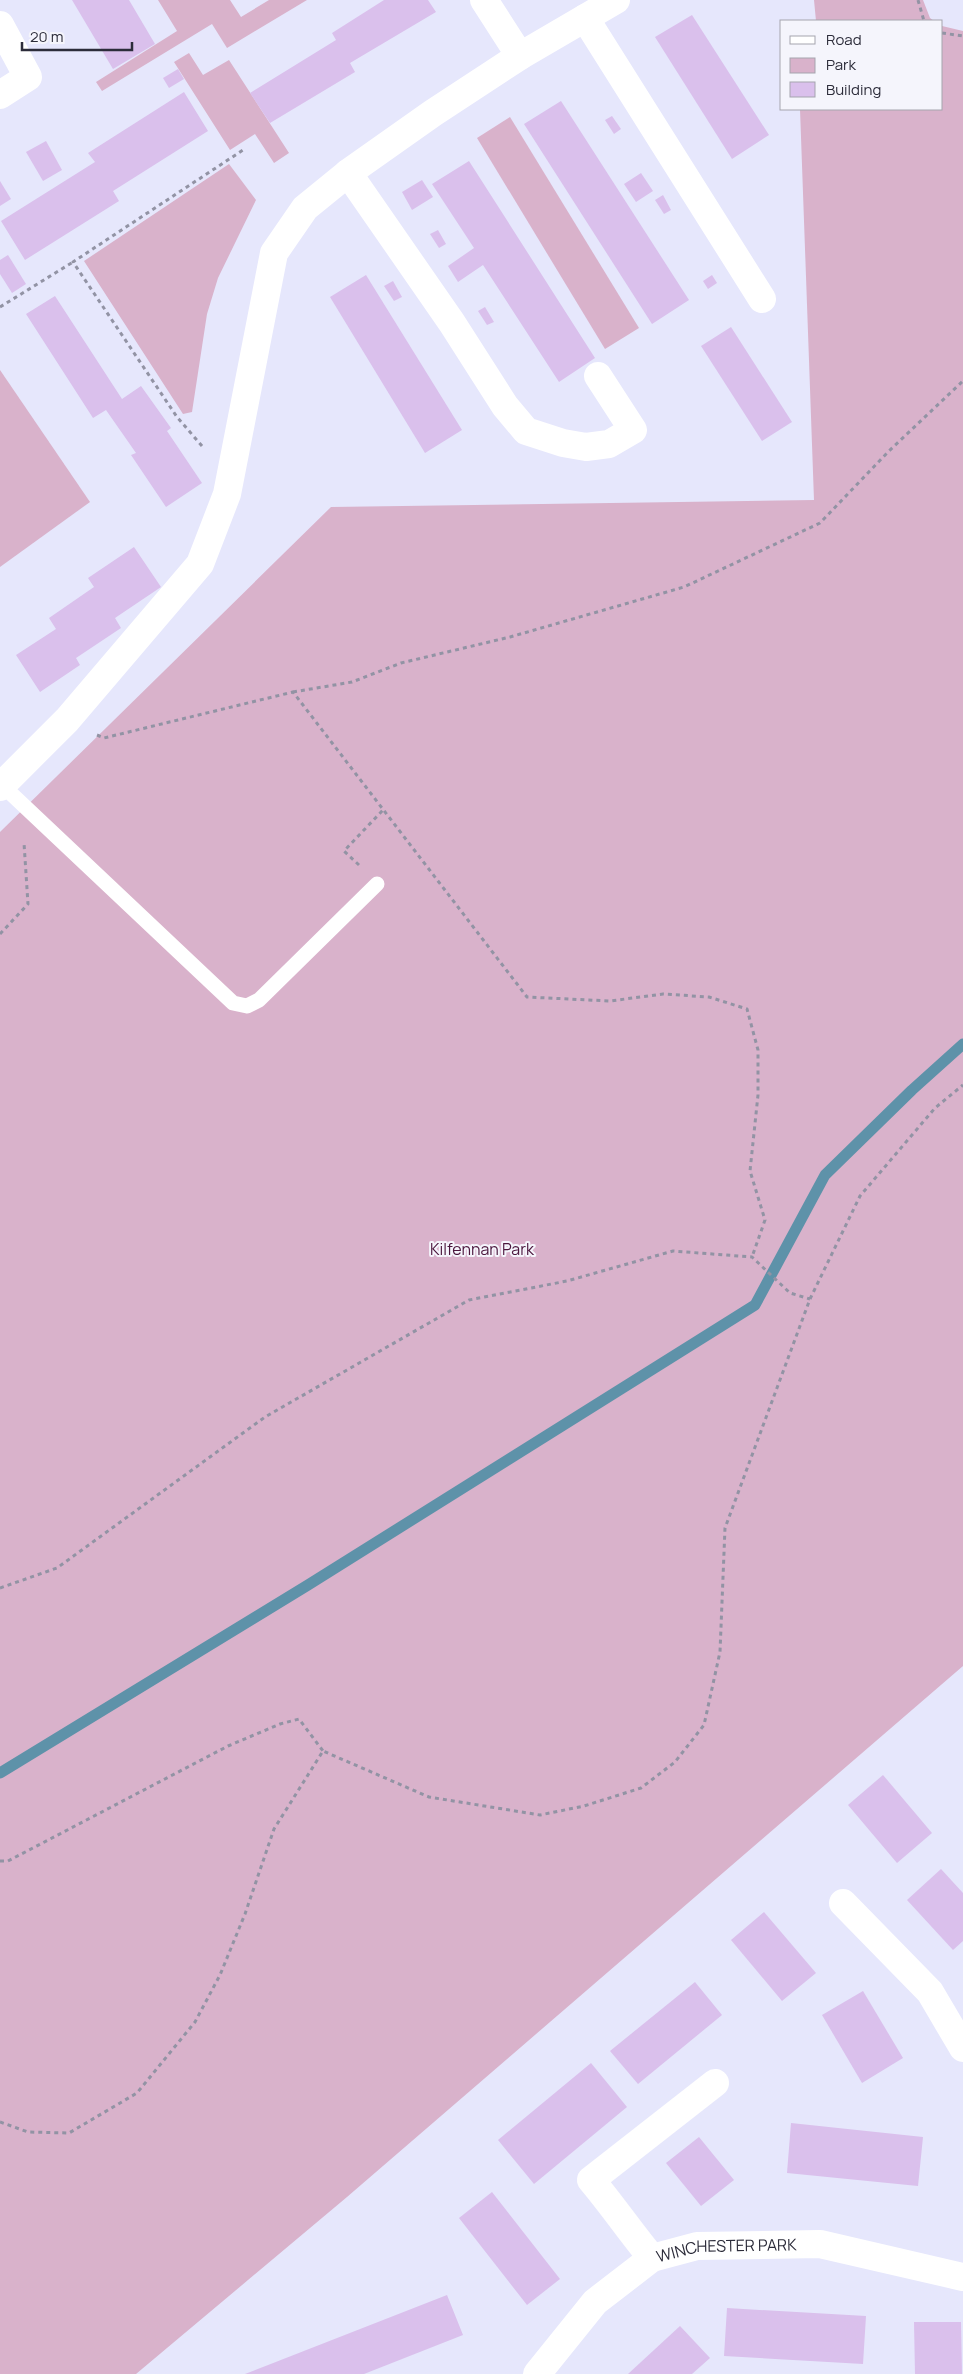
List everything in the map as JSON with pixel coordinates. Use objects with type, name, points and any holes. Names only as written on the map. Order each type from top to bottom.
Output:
[{"type":"street","points":[[484,0],[520,56]]},
{"type":"street","points":[[1,786],[67,720],[200,564],[227,494],[274,253],[305,208],[348,173],[433,113],[520,56],[616,0]]},
{"type":"street","points":[[585,18],[762,299]]},
{"type":"street","points":[[0,25],[28,77],[0,95]]},
{"type":"street","points":[[348,173],[452,323],[505,406],[526,431],[563,443],[586,447],[609,444],[633,430],[598,376]]},
{"type":"street","points":[[842,1903],[930,1992],[963,2048]]},
{"type":"street","points":[[652,2258],[592,2180],[715,2083]]},
{"type":"street","name":"WINCHESTER PARK","points":[[537,2374],[595,2302],[652,2258],[698,2246],[820,2244],[963,2273]]},
{"type":"lane","points":[[1,786],[233,1003],[247,1006],[260,1000],[377,884]]},
{"type":"path","points":[[918,0],[924,20]]},
{"type":"path","points":[[943,32],[963,36]]},
{"type":"path","points":[[0,307],[73,262],[242,150]]},
{"type":"path","points":[[73,262],[177,417],[230,479]]},
{"type":"path","points":[[67,720],[104,738],[293,692],[352,682],[401,663],[510,636],[684,588],[820,523],[888,452],[963,381]]},
{"type":"path","points":[[293,692],[527,997],[610,1001],[663,994],[709,997],[747,1009],[758,1050],[758,1095],[750,1171],[765,1220],[752,1257]]},
{"type":"path","points":[[377,884],[344,851],[383,810]]},
{"type":"path","points":[[0,934],[28,904],[23,832],[36,818]]},
{"type":"path","points":[[0,1861],[8,1861],[228,1746],[280,1724],[299,1719],[323,1751],[429,1797],[540,1815],[584,1806],[641,1788],[675,1762],[704,1725],[720,1652],[725,1528],[810,1299],[860,1196],[935,1108],[963,1085]]},
{"type":"path","points":[[0,1588],[57,1568],[265,1417],[469,1300],[567,1281],[673,1251],[752,1257],[790,1292],[810,1299]]},
{"type":"path","points":[[0,2122],[28,2132],[69,2133],[137,2093],[195,2022],[224,1966],[245,1914],[274,1829],[323,1751]]},
{"type":"green space","points":[[158,0],[230,0],[241,17],[269,0],[307,0],[227,48],[212,24],[102,91],[96,82],[177,31]]},
{"type":"green space","points":[[814,0],[923,0],[930,18],[933,20],[816,20]]},
{"type":"green space","name":"Kilfennan Park","points":[[943,26],[963,31],[963,1666],[347,2197],[136,2374],[0,2374],[0,832],[331,507],[814,500],[800,110],[943,110]]},
{"type":"green space","points":[[189,53],[203,75],[229,60],[289,153],[274,163],[255,134],[230,150],[174,62]]},
{"type":"green space","points":[[510,117],[639,328],[605,349],[477,138]]},
{"type":"green space","points":[[229,164],[256,200],[218,278],[207,314],[192,412],[183,414],[84,261]]},
{"type":"green space","points":[[0,370],[90,502],[0,567]]},
{"type":"building","points":[[72,0],[129,0],[155,44],[113,69]]},
{"type":"building","points":[[384,0],[428,0],[436,12],[350,63],[355,72],[270,123],[250,93],[336,40],[332,33]]},
{"type":"building","points":[[692,15],[769,135],[732,159],[655,37]]},
{"type":"building","points":[[178,69],[184,79],[169,88],[163,78]]},
{"type":"building","points":[[184,92],[208,131],[113,191],[119,201],[25,260],[1,221],[95,162],[88,153]]},
{"type":"building","points":[[561,101],[689,300],[652,324],[524,124]]},
{"type":"building","points":[[612,116],[621,129],[614,134],[605,120]]},
{"type":"building","points":[[46,141],[62,170],[43,181],[26,152]]},
{"type":"building","points":[[469,161],[595,358],[559,382],[483,265],[458,282],[448,266],[474,248],[432,184]]},
{"type":"building","points":[[641,173],[653,191],[636,202],[624,184]]},
{"type":"building","points":[[422,180],[433,197],[412,210],[402,192]]},
{"type":"building","points":[[0,181],[11,199],[0,206]]},
{"type":"building","points":[[663,195],[671,210],[664,214],[655,200]]},
{"type":"building","points":[[438,230],[446,244],[439,248],[430,234]]},
{"type":"building","points":[[8,255],[26,284],[12,293],[0,274],[0,260]]},
{"type":"building","points":[[366,275],[462,430],[425,453],[330,297]]},
{"type":"building","points":[[712,275],[717,283],[708,289],[703,281]]},
{"type":"building","points":[[393,281],[402,297],[394,301],[384,286]]},
{"type":"building","points":[[55,296],[122,399],[141,386],[171,428],[167,431],[202,483],[166,507],[131,455],[136,453],[106,410],[93,418],[26,314]]},
{"type":"building","points":[[485,307],[494,322],[487,325],[478,311]]},
{"type":"building","points":[[731,327],[792,422],[762,441],[701,346]]},
{"type":"building","points":[[134,547],[161,587],[115,618],[121,628],[76,658],[80,665],[40,692],[16,655],[56,629],[49,618],[94,587],[88,578]]},
{"type":"building","points":[[883,1775],[932,1833],[897,1863],[848,1805]]},
{"type":"building","points":[[941,1869],[963,1893],[963,1941],[953,1950],[907,1900]]},
{"type":"building","points":[[764,1912],[816,1973],[782,2001],[731,1940]]},
{"type":"building","points":[[695,1982],[722,2015],[638,2084],[610,2051]]},
{"type":"building","points":[[863,1991],[903,2058],[862,2083],[822,2015]]},
{"type":"building","points":[[591,2063],[627,2107],[534,2184],[498,2140]]},
{"type":"building","points":[[791,2123],[923,2137],[918,2186],[787,2173]]},
{"type":"building","points":[[699,2137],[734,2180],[701,2206],[666,2163]]},
{"type":"building","points":[[492,2192],[560,2279],[527,2305],[459,2218]]},
{"type":"building","points":[[447,2295],[463,2335],[364,2374],[245,2374]]},
{"type":"building","points":[[727,2308],[866,2316],[863,2364],[724,2356]]},
{"type":"building","points":[[914,2322],[961,2322],[962,2374],[915,2374]]},
{"type":"building","points":[[680,2326],[710,2358],[692,2374],[628,2374]]},
{"type":"waterway","points":[[0,1773],[308,1585],[755,1305],[825,1175],[912,1090],[963,1044]]}]
